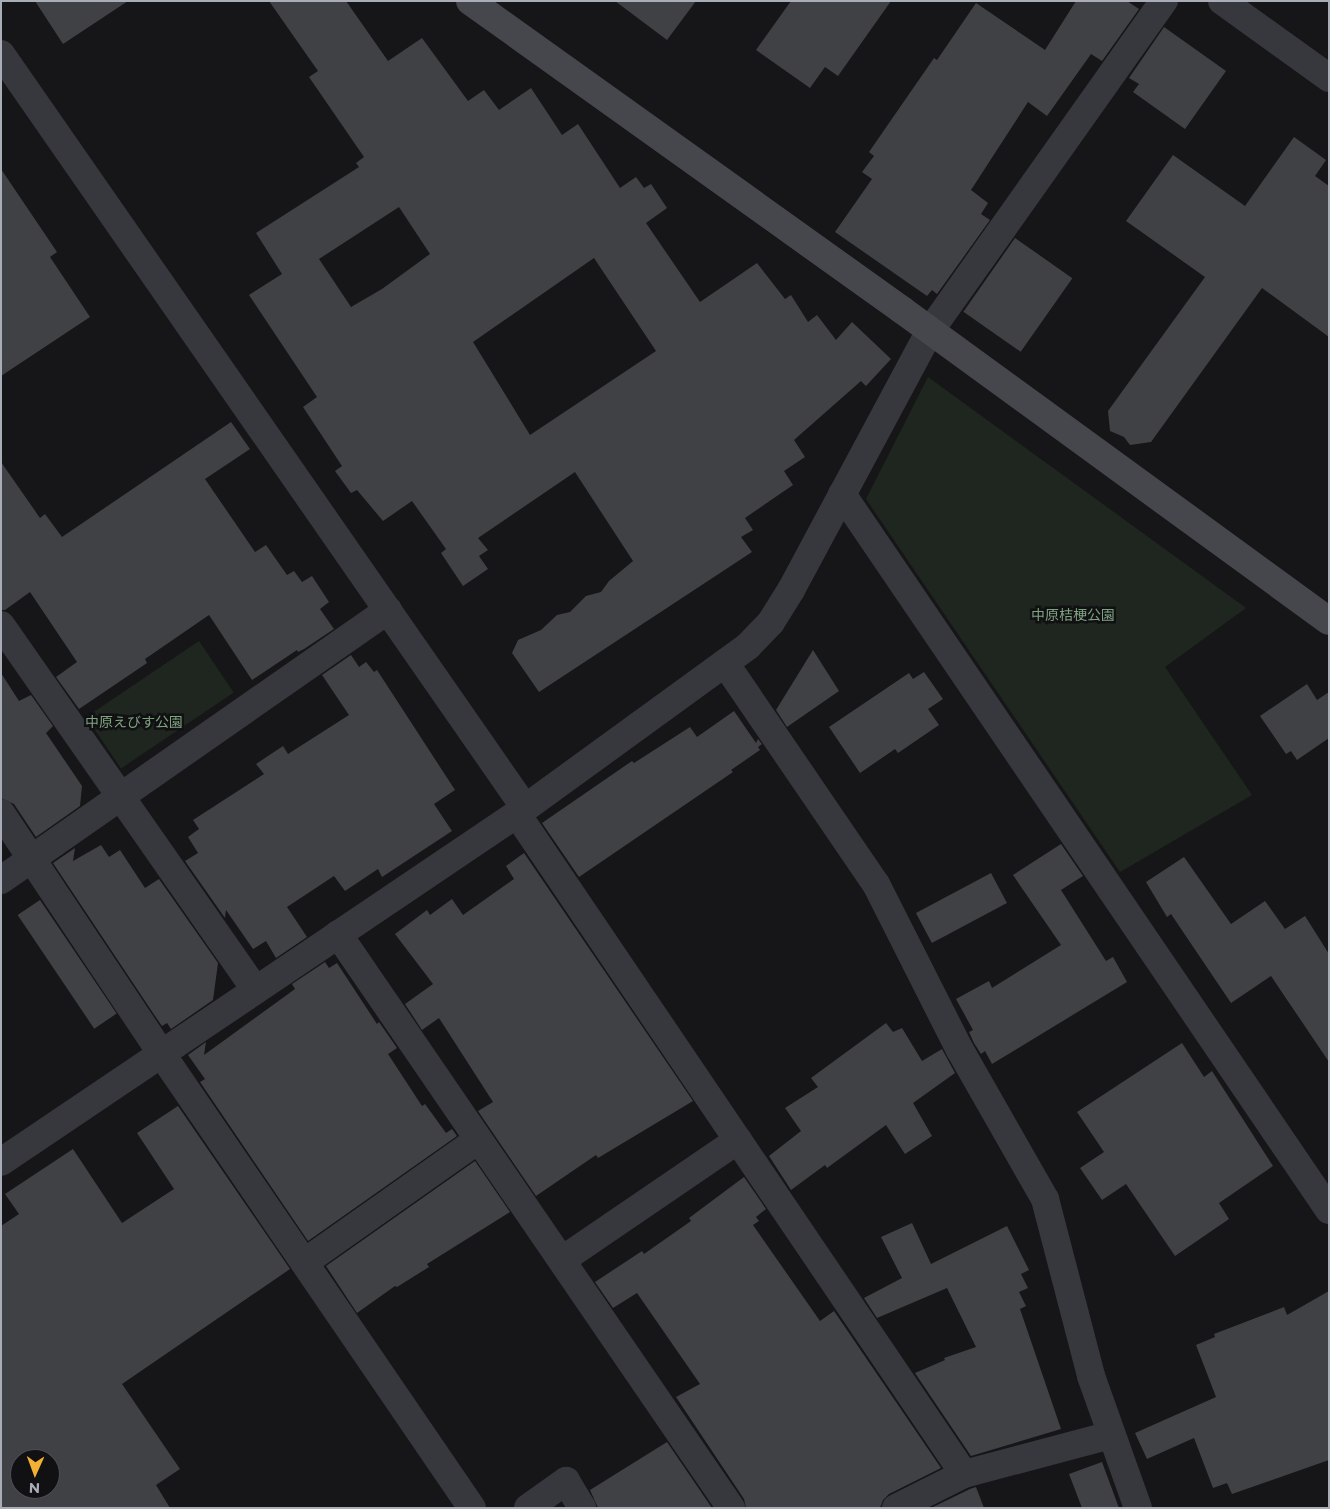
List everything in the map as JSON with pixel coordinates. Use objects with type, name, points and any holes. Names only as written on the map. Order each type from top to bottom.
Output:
[{"type":"street","points":[[470,1],[930,331],[1329,621]]},
{"type":"street","points":[[1,1162],[521,811],[748,646],[771,622],[791,590],[930,331],[1164,1]]},
{"type":"street","points":[[1222,1],[1329,78]]},
{"type":"street","points":[[1,54],[388,610],[738,1140],[964,1474]]},
{"type":"street","points":[[842,494],[1329,1210]]},
{"type":"street","points":[[1,880],[388,610]]},
{"type":"street","points":[[1,625],[256,990]]},
{"type":"street","points":[[725,663],[876,884],[960,1050],[1045,1199],[1091,1376],[1138,1508]]},
{"type":"street","points":[[1,813],[161,1053],[472,1508]]},
{"type":"street","points":[[338,934],[731,1508]]},
{"type":"street","points":[[305,1262],[478,1140]]},
{"type":"street","points":[[562,1260],[738,1140]]},
{"type":"street","points":[[896,1508],[964,1474],[1111,1435]]},
{"type":"street","points":[[528,1508],[566,1480],[582,1508]]},
{"type":"green space","name":"中原桔梗公園","points":[[928,377],[1246,608],[1165,667],[1252,795],[1120,872],[866,499]]},
{"type":"green space","name":"中原えびす公園","points":[[199,641],[234,692],[121,768],[86,717]]},
{"type":"building","points":[[35,1],[128,1],[63,44]]},
{"type":"building","points":[[269,1],[346,1],[388,61],[422,38],[468,101],[484,90],[499,110],[531,88],[562,135],[578,124],[620,188],[636,177],[644,188],[651,184],[667,208],[646,223],[700,302],[757,263],[785,299],[791,295],[808,322],[817,315],[836,340],[852,322],[891,359],[866,386],[861,381],[794,440],[805,457],[784,471],[793,485],[745,518],[753,530],[741,537],[752,552],[539,692],[512,653],[518,640],[541,630],[557,615],[570,612],[586,596],[601,592],[609,581],[633,561],[575,472],[478,538],[488,550],[479,556],[488,569],[463,586],[441,553],[446,549],[412,501],[383,521],[357,490],[351,493],[335,471],[342,466],[303,407],[317,397],[249,295],[282,274],[256,233],[359,167],[356,163],[364,157],[309,77],[318,71]],"holes":[[[399,207],[430,254],[382,289],[351,307],[319,259]],[[594,258],[656,351],[530,435],[473,342]]]},
{"type":"building","points":[[615,1],[696,1],[667,40]]},
{"type":"building","points":[[791,1],[891,1],[838,76],[825,67],[810,88],[756,50]]},
{"type":"building","points":[[1076,1],[1127,1],[1139,9],[1102,61],[1091,54],[1047,116],[1028,102],[971,190],[988,203],[981,214],[990,220],[937,294],[932,290],[927,296],[835,232],[872,179],[862,172],[874,156],[869,152],[934,58],[937,60],[976,3],[1045,50]]},
{"type":"building","points":[[1164,27],[1226,71],[1185,129],[1133,92],[1139,84],[1129,78]]},
{"type":"building","points":[[1294,137],[1326,160],[1315,176],[1329,186],[1329,337],[1262,288],[1151,442],[1130,445],[1124,437],[1110,431],[1108,411],[1205,277],[1126,221],[1173,155],[1245,206]]},
{"type":"building","points":[[1,169],[57,252],[50,257],[90,317],[1,376]]},
{"type":"building","points":[[1015,238],[1072,278],[1021,352],[963,312]]},
{"type":"building","points":[[231,422],[250,449],[205,479],[255,552],[266,545],[287,575],[294,571],[302,582],[312,576],[329,602],[320,609],[334,629],[304,649],[298,652],[297,650],[252,680],[209,615],[145,659],[147,663],[79,709],[56,677],[77,662],[30,592],[5,610],[1,610],[1,462],[40,518],[45,514],[62,537]]},
{"type":"building","points":[[813,650],[839,691],[787,727],[776,710]]},
{"type":"building","points":[[351,655],[359,667],[366,662],[374,672],[377,670],[455,790],[434,804],[452,831],[382,877],[378,869],[345,891],[334,876],[287,907],[307,937],[276,958],[266,941],[253,949],[226,910],[225,918],[185,861],[198,853],[188,837],[199,829],[193,820],[264,774],[256,764],[283,746],[288,754],[349,715],[322,675]]},
{"type":"building","points":[[924,672],[943,699],[928,709],[939,725],[898,753],[895,749],[860,773],[829,727],[909,673],[913,679]]},
{"type":"building","points":[[1,673],[19,701],[31,695],[53,726],[46,733],[82,786],[80,806],[36,837],[14,804],[1,798]]},
{"type":"building","points":[[1307,684],[1317,700],[1329,692],[1329,738],[1297,760],[1291,751],[1286,754],[1260,716]]},
{"type":"building","points":[[734,711],[756,743],[758,739],[762,744],[758,747],[760,750],[731,770],[733,772],[579,877],[542,823],[632,761],[634,763],[690,727],[697,737]]},
{"type":"building","points":[[1061,844],[1083,876],[1061,890],[1106,961],[1113,957],[1127,982],[992,1064],[985,1051],[981,1054],[974,1043],[969,1032],[973,1030],[956,999],[989,981],[992,988],[1061,945],[1013,875]]},
{"type":"building","points":[[101,845],[109,857],[120,850],[145,888],[159,879],[218,963],[213,1000],[171,1029],[167,1023],[162,1026],[53,863],[75,848],[73,861]]},
{"type":"building","points":[[524,853],[693,1101],[598,1158],[596,1155],[536,1196],[478,1111],[493,1102],[439,1018],[422,1030],[405,1004],[433,984],[395,934],[427,910],[430,915],[452,899],[463,915],[514,879],[506,866]]},
{"type":"building","points":[[1184,857],[1231,924],[1265,901],[1285,929],[1305,916],[1329,954],[1329,1062],[1271,976],[1231,1003],[1171,914],[1167,917],[1146,882]]},
{"type":"building","points":[[991,873],[1007,903],[932,943],[916,913]]},
{"type":"building","points":[[40,900],[117,1014],[94,1029],[18,915]]},
{"type":"building","points":[[325,962],[329,968],[337,963],[377,1024],[379,1022],[397,1048],[388,1054],[422,1106],[425,1104],[446,1133],[452,1129],[457,1136],[308,1241],[200,1082],[205,1079],[188,1055],[206,1042],[204,1055],[295,989],[292,984]]},
{"type":"building","points":[[886,1023],[893,1032],[902,1028],[922,1061],[942,1049],[955,1073],[913,1103],[932,1136],[905,1154],[886,1125],[827,1168],[825,1165],[791,1190],[769,1156],[801,1131],[785,1108],[818,1087],[811,1078]]},
{"type":"building","points":[[1182,1043],[1204,1077],[1212,1071],[1273,1166],[1219,1203],[1229,1219],[1175,1256],[1126,1184],[1102,1200],[1080,1168],[1104,1152],[1077,1112]]},
{"type":"building","points":[[178,1106],[290,1269],[122,1384],[180,1469],[156,1485],[170,1508],[1,1508],[1,1226],[19,1214],[5,1194],[73,1149],[122,1223],[174,1189],[137,1133]]},
{"type":"building","points":[[475,1161],[510,1212],[427,1264],[429,1267],[397,1287],[395,1286],[357,1313],[326,1266]]},
{"type":"building","points":[[744,1177],[766,1209],[756,1217],[759,1221],[753,1225],[820,1321],[834,1311],[941,1468],[889,1494],[883,1500],[880,1508],[746,1508],[744,1499],[676,1397],[700,1384],[637,1293],[613,1308],[595,1282],[642,1251],[644,1254],[691,1221],[689,1218]]},
{"type":"building","points":[[912,1223],[931,1264],[1007,1226],[1029,1270],[1021,1274],[1028,1288],[1019,1292],[1026,1306],[1020,1309],[1061,1429],[971,1456],[915,1373],[945,1360],[944,1358],[976,1347],[947,1288],[877,1318],[864,1298],[902,1278],[881,1237]]},
{"type":"building","points":[[1329,1291],[1329,1460],[1232,1494],[1227,1483],[1213,1488],[1194,1438],[1147,1459],[1135,1433],[1216,1397],[1196,1345],[1215,1337],[1214,1334],[1284,1307],[1287,1315]]},
{"type":"building","points":[[667,1442],[712,1508],[598,1508],[590,1490]]},
{"type":"building","points":[[1102,1462],[1119,1508],[1082,1508],[1069,1474]]},
{"type":"building","points":[[976,1487],[984,1508],[931,1508],[970,1489]]}]
